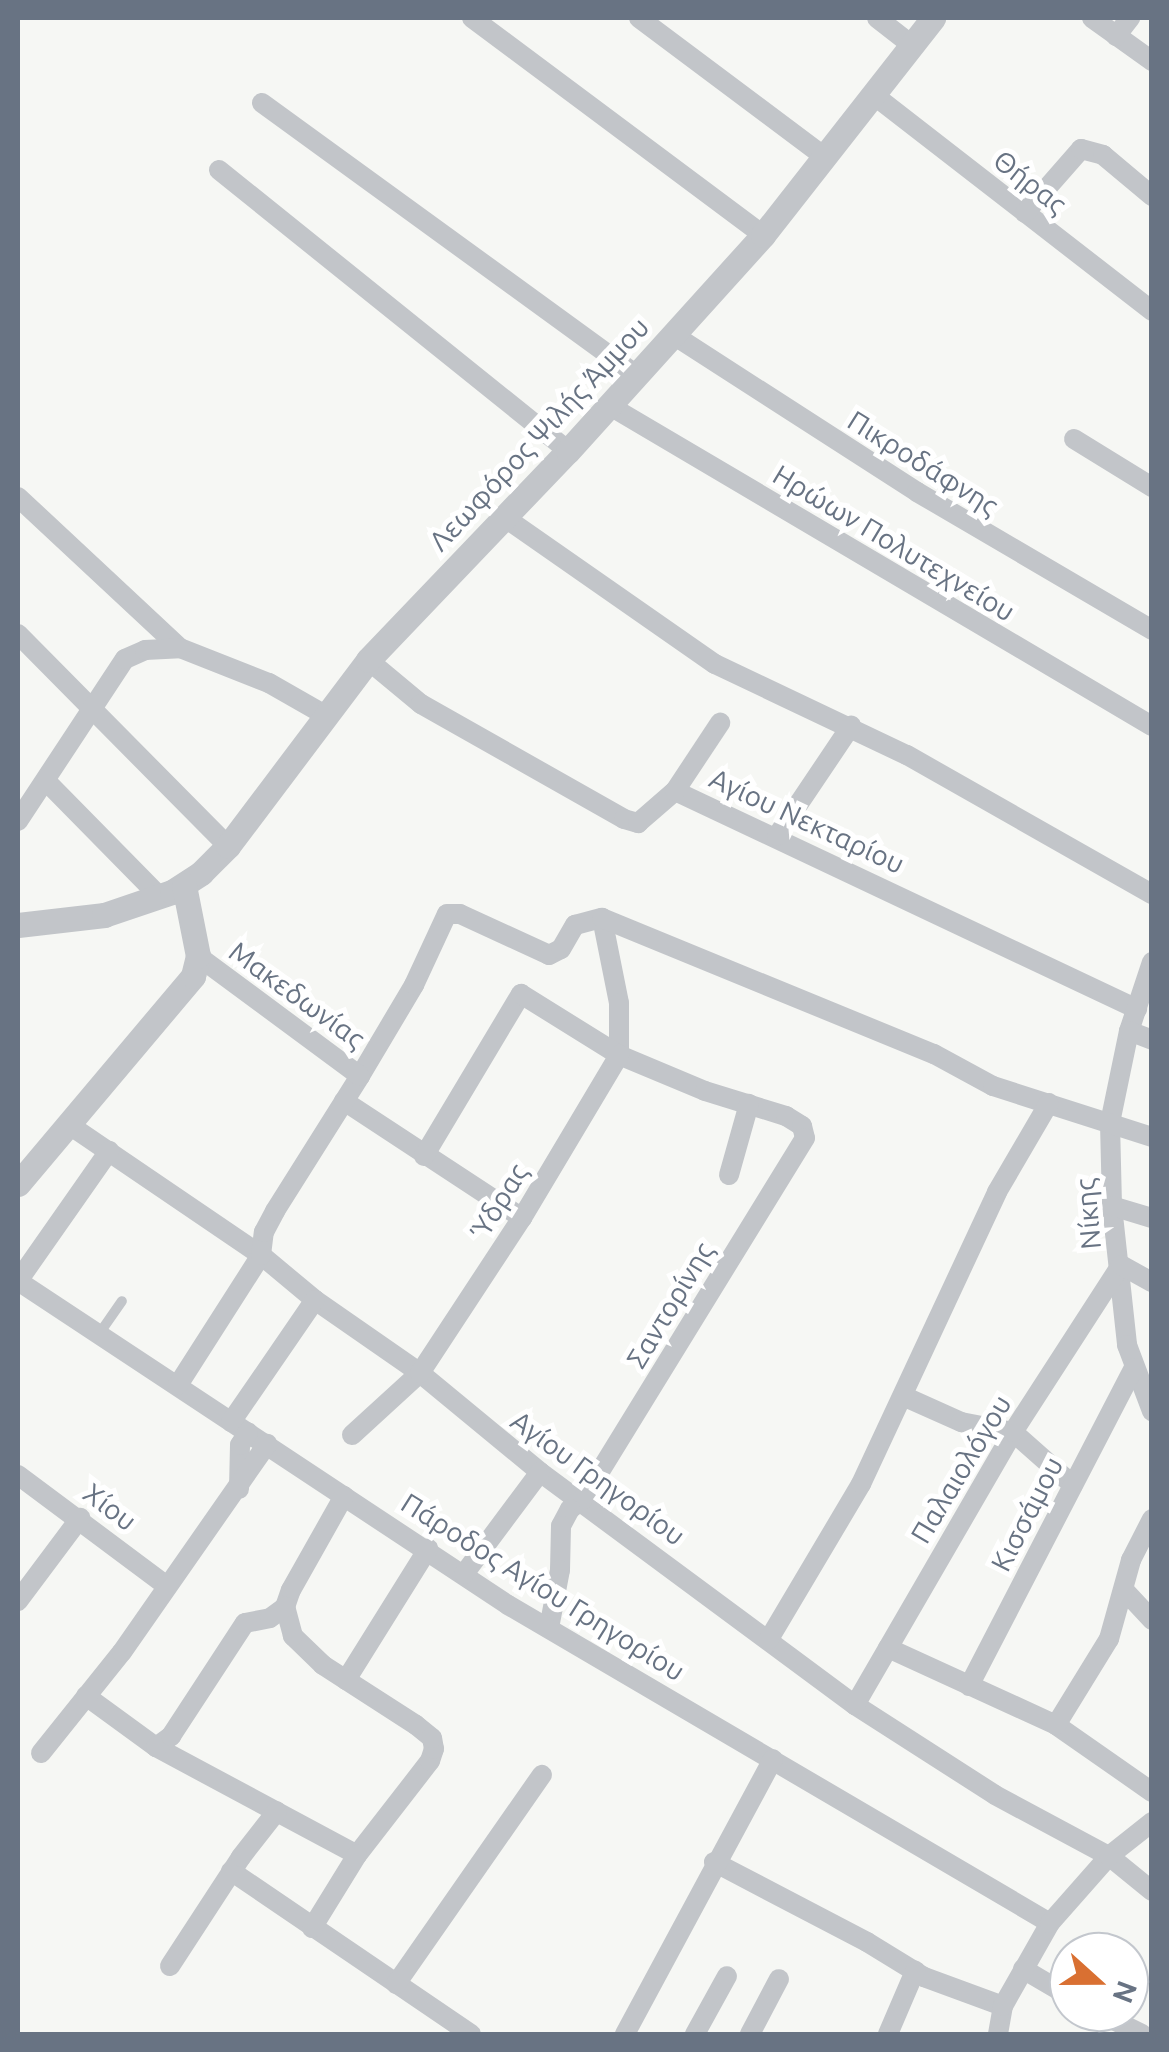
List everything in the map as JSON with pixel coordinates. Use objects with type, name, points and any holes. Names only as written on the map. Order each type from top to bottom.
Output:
[{"type":"street","points":[[472,18],[763,235]]},
{"type":"street","points":[[639,18],[826,158]]},
{"type":"street","points":[[877,18],[913,46]]},
{"type":"street","name":"Λεωφόρος Ψιλής Άμμου","points":[[18,925],[104,916],[160,897],[184,886],[228,846],[368,660],[610,406],[763,235],[933,18]]},
{"type":"street","points":[[1092,18],[1152,61]]},
{"type":"street","points":[[1116,36],[1130,18]]},
{"type":"street","name":"Θήρας","points":[[875,96],[1152,311]]},
{"type":"street","points":[[262,103],[638,374]]},
{"type":"street","points":[[1026,213],[1081,149],[1103,154],[1152,196]]},
{"type":"street","points":[[219,170],[568,451]]},
{"type":"street","name":"Πικροδάφνης","points":[[672,334],[917,492],[1152,630]]},
{"type":"street","name":"Ηρώων Πολυτεχνείου","points":[[610,406],[1152,726]]},
{"type":"street","points":[[1074,439],[1152,487]]},
{"type":"street","points":[[18,498],[180,648],[269,683],[325,715]]},
{"type":"street","points":[[504,517],[715,664],[851,726],[1152,894]]},
{"type":"street","points":[[18,634],[228,846]]},
{"type":"street","points":[[18,822],[126,659],[145,650],[180,648]]},
{"type":"street","name":"Αγίου Νεκταρίου","points":[[368,660],[421,704],[624,819],[638,823],[675,791],[1137,1009]]},
{"type":"street","points":[[675,791],[720,723]]},
{"type":"street","points":[[776,836],[851,726]]},
{"type":"street","points":[[47,782],[160,897]]},
{"type":"street","points":[[18,1184],[192,976],[198,956],[184,886]]},
{"type":"street","points":[[360,1076],[414,985],[440,921],[447,914],[460,914],[548,955],[561,949],[575,926],[602,918],[934,1054],[992,1086],[1152,1137]]},
{"type":"street","points":[[602,918],[620,1004],[619,1055]]},
{"type":"street","name":"Μακεδωνίας","points":[[178,1385],[262,1254],[264,1232],[275,1211],[360,1076],[198,956]]},
{"type":"street","name":"Νίκης","points":[[1152,962],[1129,1031],[1110,1122],[1112,1206],[1123,1314],[1134,1368],[1152,1411]]},
{"type":"street","points":[[424,1156],[521,994],[619,1055],[749,1104],[729,1175]]},
{"type":"street","points":[[1129,1031],[1152,1040]]},
{"type":"street","name":"Ύδρας","points":[[352,1435],[420,1373],[522,1218],[619,1055]]},
{"type":"street","points":[[344,1101],[522,1218]]},
{"type":"street","name":"Σαντορίνης","points":[[549,1628],[560,1570],[561,1526],[570,1509],[582,1500],[805,1138],[802,1126],[786,1116],[749,1104]]},
{"type":"street","points":[[769,1639],[861,1484],[998,1192],[1049,1104]]},
{"type":"street","name":"Αγίου Γρηγορίου","points":[[68,1124],[262,1254],[315,1300],[420,1373],[540,1472],[855,1705],[995,1795],[1109,1856],[1152,1890]]},
{"type":"street","points":[[18,1281],[110,1151]]},
{"type":"street","points":[[1112,1206],[1152,1218]]},
{"type":"street","points":[[1121,1265],[1152,1282]]},
{"type":"street","name":"Παλαιολόγου","points":[[855,1705],[1013,1432],[1121,1265]]},
{"type":"street","name":"Πάροδος Αγίου Γρηγορίου","points":[[18,1281],[549,1628],[1050,1923]]},
{"type":"street","points":[[238,1490],[240,1427],[315,1300]]},
{"type":"street","name":"Κισσάμου","points":[[969,1686],[1134,1368]]},
{"type":"street","points":[[903,1396],[960,1422],[1013,1432],[1073,1485]]},
{"type":"street","points":[[40,1753],[238,1490],[267,1444]]},
{"type":"street","points":[[406,1586],[458,1569],[540,1472]]},
{"type":"street","name":"Χίου","points":[[18,1475],[167,1586]]},
{"type":"street","points":[[156,1747],[171,1736],[245,1623],[270,1618],[285,1607],[301,1569],[344,1496]]},
{"type":"street","points":[[18,1602],[80,1518]]},
{"type":"street","points":[[1056,1725],[1109,1638],[1131,1560],[1152,1518]]},
{"type":"street","points":[[346,1680],[428,1549]]},
{"type":"street","points":[[1124,1592],[1152,1620]]},
{"type":"street","points":[[285,1607],[293,1636],[323,1665],[416,1725],[432,1738],[434,1749],[430,1761],[357,1855],[312,1928]]},
{"type":"street","points":[[888,1648],[1056,1725],[1152,1792]]},
{"type":"street","points":[[86,1696],[156,1747],[357,1855]]},
{"type":"street","points":[[625,2034],[714,1862],[773,1759]]},
{"type":"street","points":[[396,1984],[542,1774]]},
{"type":"street","points":[[170,1966],[231,1871],[277,1812]]},
{"type":"street","points":[[998,2034],[1002,2006],[1050,1923],[1109,1856],[1152,1822]]},
{"type":"street","points":[[714,1862],[914,1971],[1002,2006]]},
{"type":"street","points":[[231,1871],[471,2034]]},
{"type":"street","points":[[1023,1970],[1049,1985]]},
{"type":"street","points":[[888,2034],[914,1971]]},
{"type":"street","points":[[695,2034],[727,1976]]},
{"type":"street","points":[[750,2034],[779,1979]]},
{"type":"lane","points":[[99,1334],[122,1301]]}]
